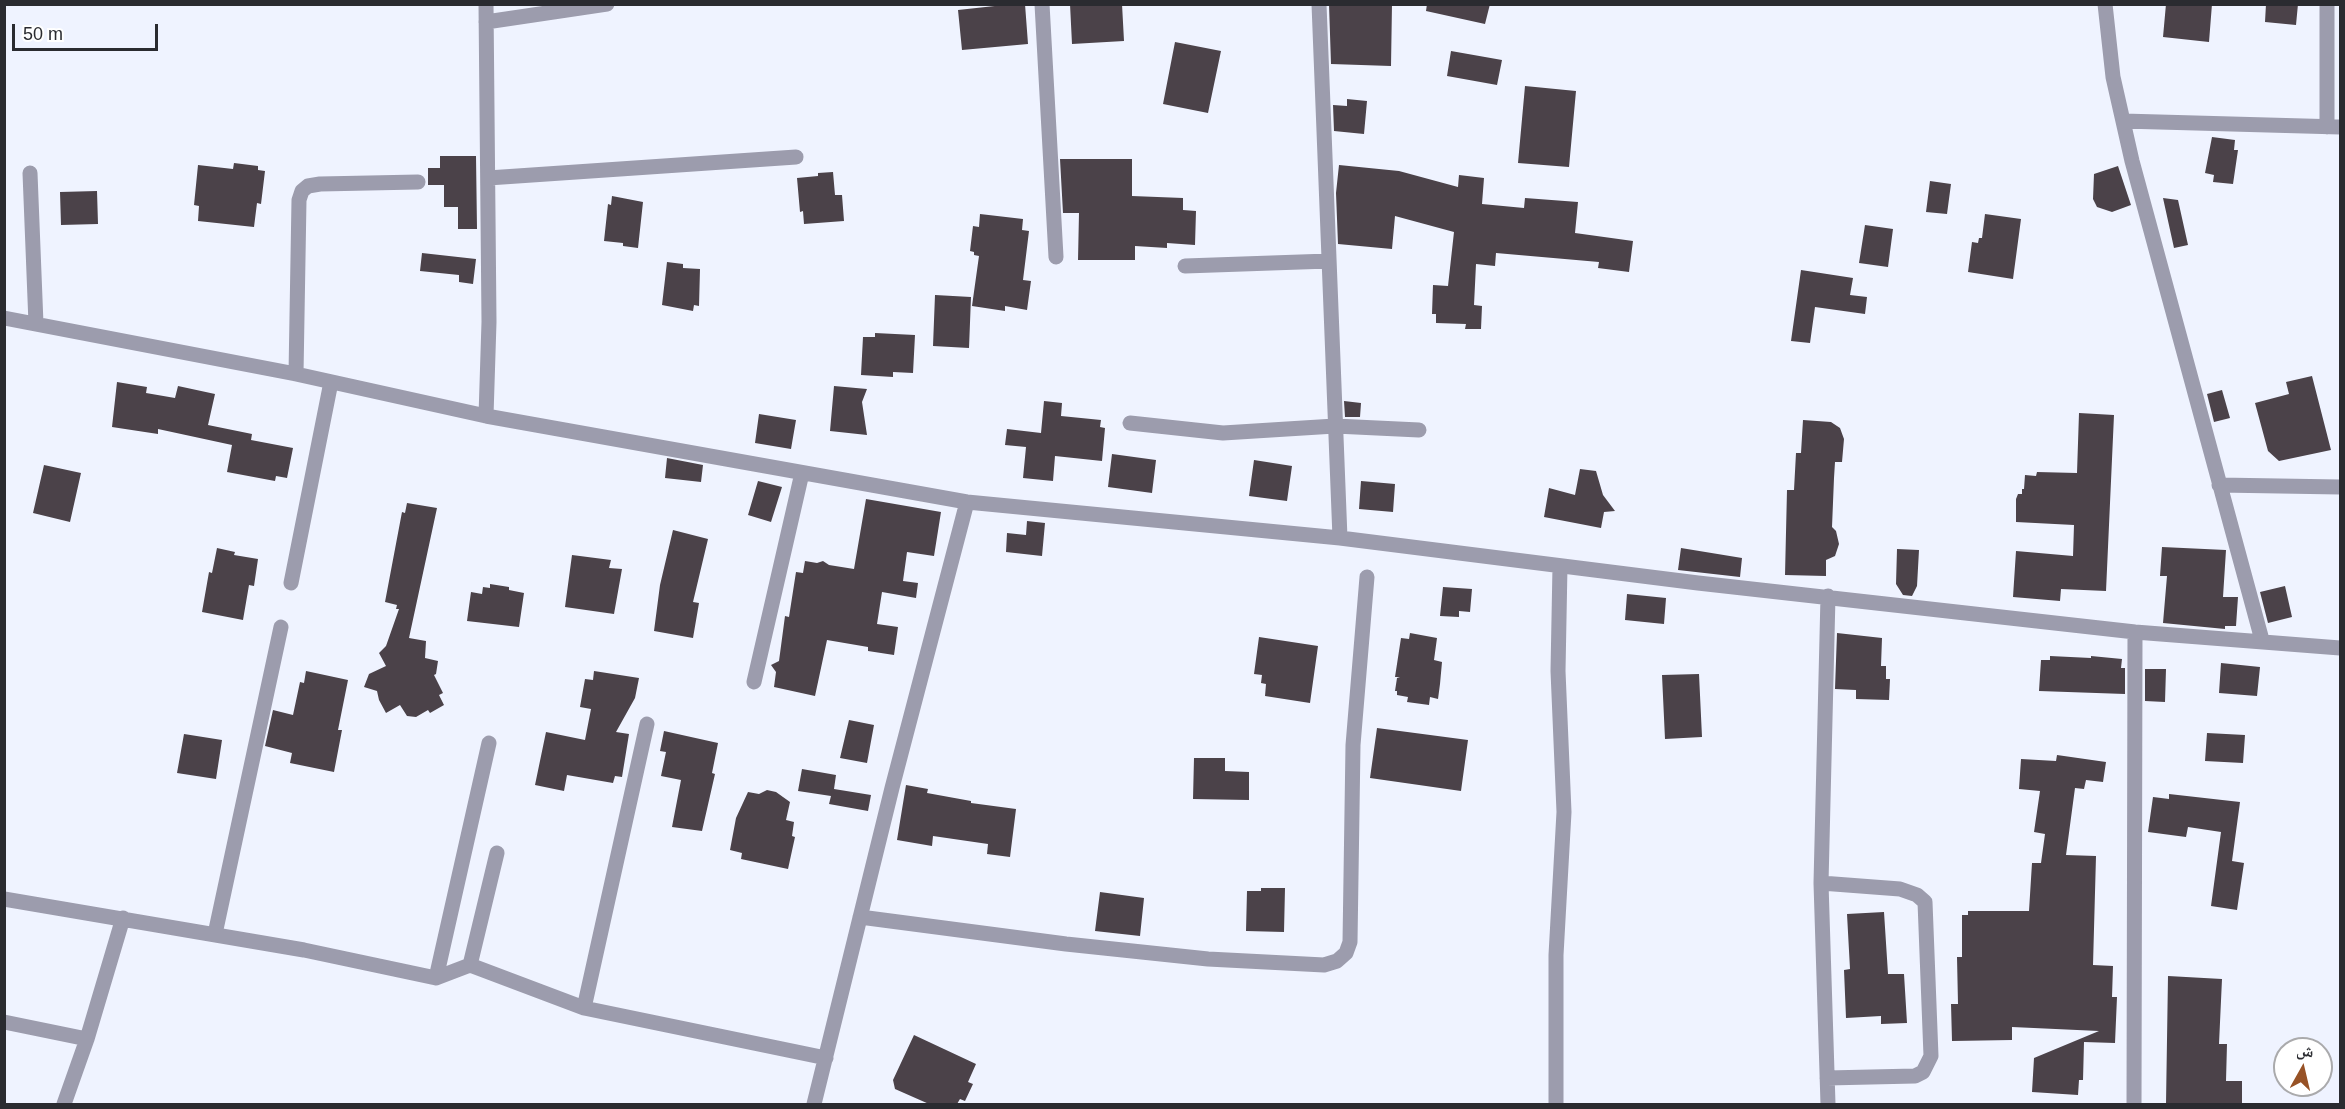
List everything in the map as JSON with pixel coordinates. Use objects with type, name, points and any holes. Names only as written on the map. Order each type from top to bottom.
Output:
[{"type":"street","points":[[486,4],[489,322],[486,416]]},
{"type":"street","points":[[486,22],[607,4]]},
{"type":"street","points":[[1042,4],[1056,257]]},
{"type":"street","points":[[1318,4],[1340,538]]},
{"type":"street","points":[[2104,4],[2113,77],[2141,196],[2262,640]]},
{"type":"street","points":[[2123,121],[2334,127],[2327,4]]},
{"type":"street","points":[[488,177],[796,157]]},
{"type":"street","points":[[30,173],[36,324]]},
{"type":"street","points":[[296,374],[299,200],[302,191],[309,186],[320,184],[418,182]]},
{"type":"street","points":[[1185,266],[1329,261]]},
{"type":"street","points":[[4,318],[296,374],[486,416],[967,502],[1340,538],[1560,566],[2136,632],[2262,640],[2340,648]]},
{"type":"street","points":[[291,583],[331,382]]},
{"type":"street","points":[[1130,423],[1223,433],[1335,426],[1419,430]]},
{"type":"street","points":[[754,682],[802,473]]},
{"type":"street","points":[[2219,485],[2340,487]]},
{"type":"street","points":[[814,1104],[967,502]]},
{"type":"street","points":[[1556,1104],[1556,955],[1564,812],[1558,671],[1560,566]]},
{"type":"street","points":[[860,917],[1066,944],[1208,959],[1324,964],[1337,961],[1346,953],[1350,942],[1353,745],[1367,577]]},
{"type":"street","points":[[1828,596],[1821,883],[1828,1104]]},
{"type":"street","points":[[214,934],[280,627]]},
{"type":"street","points":[[2134,1104],[2136,632]]},
{"type":"street","points":[[584,1008],[647,724]]},
{"type":"street","points":[[436,978],[489,743]]},
{"type":"street","points":[[470,964],[497,853]]},
{"type":"street","points":[[1821,883],[1900,889],[1917,895],[1926,902],[1931,1056],[1923,1072],[1915,1076],[1827,1078]]},
{"type":"street","points":[[4,899],[214,934],[436,978],[470,964],[584,1008],[826,1058]]},
{"type":"street","points":[[64,1104],[87,1039],[123,918]]},
{"type":"street","points":[[4,1022],[87,1039]]},
{"type":"building","points":[[1025,4],[1028,44],[962,50],[958,10]]},
{"type":"building","points":[[1070,4],[1122,4],[1124,41],[1072,44]]},
{"type":"building","points":[[1329,4],[1392,4],[1391,66],[1331,64]]},
{"type":"building","points":[[1427,4],[1490,4],[1485,24],[1426,11]]},
{"type":"building","points":[[2166,4],[2212,4],[2209,42],[2163,37]]},
{"type":"building","points":[[2266,4],[2298,4],[2296,25],[2265,22]]},
{"type":"building","points":[[1175,42],[1221,51],[1208,113],[1163,104]]},
{"type":"building","points":[[1451,51],[1502,60],[1497,85],[1447,76]]},
{"type":"building","points":[[1525,86],[1576,91],[1569,167],[1518,163]]},
{"type":"building","points":[[1347,99],[1367,101],[1364,134],[1334,131],[1333,105],[1347,106]]},
{"type":"building","points":[[2212,137],[2235,140],[2234,150],[2238,150],[2233,184],[2213,182],[2214,175],[2205,173]]},
{"type":"building","points":[[440,156],[476,156],[477,229],[458,229],[458,207],[444,207],[444,185],[428,185],[428,168],[440,168]]},
{"type":"building","points":[[1060,159],[1132,159],[1132,196],[1183,198],[1183,210],[1196,211],[1195,245],[1167,243],[1167,248],[1135,246],[1135,260],[1078,260],[1079,213],[1063,213]]},
{"type":"building","points":[[234,163],[258,166],[258,170],[265,171],[261,204],[257,203],[254,227],[198,221],[199,206],[194,205],[198,165],[233,169]]},
{"type":"building","points":[[1339,165],[1399,171],[1458,187],[1459,175],[1484,178],[1482,204],[1524,208],[1525,198],[1578,202],[1575,233],[1633,241],[1629,272],[1598,268],[1599,262],[1496,253],[1495,266],[1476,264],[1474,305],[1482,306],[1481,329],[1465,329],[1466,324],[1436,323],[1436,314],[1432,314],[1433,285],[1448,286],[1454,232],[1395,216],[1392,249],[1338,244],[1336,193]]},
{"type":"building","points":[[2118,166],[2131,205],[2112,212],[2097,207],[2093,199],[2094,174]]},
{"type":"building","points":[[833,172],[835,195],[842,195],[844,221],[804,224],[803,211],[800,212],[797,178]]},
{"type":"building","points":[[1930,181],[1951,184],[1947,214],[1926,212]]},
{"type":"building","points":[[97,191],[98,224],[61,225],[60,192]]},
{"type":"building","points":[[612,196],[643,202],[638,248],[623,246],[623,243],[604,241],[608,204],[611,205]]},
{"type":"building","points":[[2163,198],[2178,200],[2188,245],[2174,248]]},
{"type":"building","points":[[980,214],[1023,219],[1022,230],[1029,231],[1023,280],[1031,281],[1027,310],[1005,306],[1005,311],[972,306],[979,256],[970,251],[973,226],[979,227]]},
{"type":"building","points":[[1985,214],[2021,219],[2013,279],[1968,272],[1972,242],[1978,243],[1979,238],[1982,238]]},
{"type":"building","points":[[1865,225],[1893,229],[1888,267],[1859,263]]},
{"type":"building","points":[[422,253],[476,259],[473,284],[459,282],[459,275],[420,271]]},
{"type":"building","points":[[667,262],[683,264],[683,268],[700,269],[699,306],[694,305],[693,311],[662,305]]},
{"type":"building","points":[[1801,270],[1853,278],[1850,295],[1867,297],[1865,314],[1815,307],[1810,343],[1791,341]]},
{"type":"building","points":[[935,295],[971,297],[969,348],[933,346]]},
{"type":"building","points":[[875,333],[915,335],[913,373],[893,372],[893,377],[861,375],[863,337],[875,337]]},
{"type":"building","points":[[2312,376],[2331,450],[2279,461],[2268,451],[2255,403],[2289,394],[2286,382]]},
{"type":"building","points":[[117,382],[147,387],[146,393],[175,398],[178,386],[215,394],[208,425],[252,434],[251,440],[293,448],[287,478],[276,476],[275,481],[227,472],[232,445],[158,429],[158,434],[112,427]]},
{"type":"building","points":[[834,386],[867,389],[862,402],[867,435],[830,431]]},
{"type":"building","points":[[2222,390],[2230,418],[2214,422],[2207,394]]},
{"type":"building","points":[[1044,401],[1062,403],[1061,416],[1101,420],[1100,427],[1105,428],[1102,461],[1055,456],[1053,481],[1023,478],[1026,447],[1005,445],[1007,429],[1041,433]]},
{"type":"building","points":[[1344,401],[1361,403],[1360,417],[1345,417]]},
{"type":"building","points":[[2079,413],[2114,415],[2106,591],[2061,589],[2060,601],[2013,597],[2016,551],[2073,556],[2074,525],[2016,522],[2016,499],[2024,489],[2025,475],[2036,476],[2037,472],[2077,473]]},
{"type":"building","points":[[759,414],[796,420],[791,449],[755,443]]},
{"type":"building","points":[[1803,420],[1831,422],[1840,428],[1844,439],[1842,462],[1835,462],[1834,478],[1832,527],[1836,531],[1839,544],[1835,556],[1826,560],[1826,576],[1785,575],[1787,490],[1794,490],[1796,453],[1801,453]]},
{"type":"building","points":[[1112,454],[1156,460],[1152,493],[1108,487]]},
{"type":"building","points":[[667,458],[703,465],[701,482],[665,478]]},
{"type":"building","points":[[1254,460],[1292,466],[1287,501],[1249,496]]},
{"type":"building","points":[[44,465],[81,473],[70,522],[33,513]]},
{"type":"building","points":[[1580,469],[1596,471],[1603,495],[1615,511],[1604,512],[1601,528],[1544,517],[1549,488],[1575,495]]},
{"type":"building","points":[[758,481],[782,487],[771,522],[748,515]]},
{"type":"building","points":[[1361,481],[1395,484],[1393,512],[1359,509]]},
{"type":"building","points":[[866,499],[941,512],[934,556],[907,552],[903,581],[918,583],[916,598],[882,592],[877,624],[898,627],[894,655],[868,651],[868,647],[827,640],[815,696],[774,687],[776,672],[771,665],[779,661],[785,616],[789,617],[796,572],[803,573],[805,561],[817,563],[823,561],[829,565],[854,569]]},
{"type":"building","points":[[407,503],[437,508],[409,638],[426,641],[425,658],[438,661],[434,675],[443,693],[439,695],[444,705],[430,713],[428,710],[416,717],[407,716],[400,705],[386,713],[377,691],[364,687],[369,674],[386,666],[379,653],[386,646],[399,609],[396,609],[397,605],[385,602],[402,512],[405,513]]},
{"type":"building","points":[[1027,521],[1045,523],[1042,556],[1006,552],[1007,533],[1026,535]]},
{"type":"building","points":[[673,530],[708,539],[693,602],[699,603],[693,638],[654,631],[660,585]]},
{"type":"building","points":[[2162,547],[2226,550],[2223,597],[2238,597],[2236,626],[2225,626],[2225,629],[2163,623],[2167,576],[2160,576]]},
{"type":"building","points":[[217,548],[235,552],[234,555],[258,559],[254,586],[249,585],[243,620],[202,612],[209,572],[212,573]]},
{"type":"building","points":[[1681,548],[1742,558],[1740,577],[1678,570]]},
{"type":"building","points":[[1897,549],[1919,550],[1917,586],[1912,596],[1903,595],[1896,584]]},
{"type":"building","points":[[572,555],[611,560],[609,568],[622,569],[614,614],[565,607]]},
{"type":"building","points":[[490,584],[509,587],[509,590],[524,593],[519,627],[467,621],[471,592],[482,594],[483,587],[490,588]]},
{"type":"building","points":[[2285,586],[2292,617],[2268,623],[2260,592]]},
{"type":"building","points":[[1443,587],[1472,589],[1470,612],[1459,611],[1459,617],[1440,616]]},
{"type":"building","points":[[1627,594],[1666,598],[1664,624],[1625,620]]},
{"type":"building","points":[[1410,633],[1437,638],[1434,660],[1442,662],[1440,684],[1438,699],[1430,697],[1429,705],[1407,702],[1408,697],[1397,695],[1395,691],[1397,678],[1400,677],[1395,677],[1401,638],[1409,639]]},
{"type":"building","points":[[1837,633],[1882,638],[1881,666],[1886,666],[1886,679],[1890,679],[1889,700],[1856,699],[1856,690],[1835,689]]},
{"type":"building","points":[[1259,637],[1318,646],[1310,703],[1265,696],[1266,684],[1261,683],[1262,675],[1254,674]]},
{"type":"building","points":[[2050,656],[2122,659],[2121,668],[2125,668],[2125,694],[2039,691],[2041,660],[2050,660]]},
{"type":"building","points":[[2221,663],[2260,667],[2257,696],[2219,693]]},
{"type":"building","points":[[2145,669],[2166,669],[2165,702],[2145,701]]},
{"type":"building","points":[[306,671],[348,680],[338,730],[342,730],[334,772],[290,763],[292,753],[265,746],[273,710],[293,715],[300,682],[304,683]]},
{"type":"building","points":[[594,671],[639,678],[635,698],[616,732],[629,734],[622,777],[615,776],[613,783],[567,775],[564,791],[535,785],[546,732],[585,740],[591,709],[580,707],[585,679],[593,680]]},
{"type":"building","points":[[1699,674],[1702,737],[1665,739],[1662,675]]},
{"type":"building","points":[[849,720],[874,725],[867,763],[840,758]]},
{"type":"building","points":[[1377,728],[1468,740],[1461,791],[1370,778]]},
{"type":"building","points":[[664,731],[718,743],[712,773],[715,774],[702,831],[672,827],[681,780],[661,776],[666,752],[660,751]]},
{"type":"building","points":[[2207,733],[2245,735],[2243,763],[2205,761]]},
{"type":"building","points":[[184,734],[222,740],[216,779],[177,773]]},
{"type":"building","points":[[2057,755],[2106,762],[2103,782],[2086,780],[2084,789],[2075,788],[2066,855],[2096,856],[2093,965],[2113,966],[2112,997],[2117,997],[2115,1043],[2084,1042],[2083,1080],[2079,1080],[2078,1095],[2032,1092],[2034,1058],[2099,1031],[2012,1027],[2012,1040],[1952,1041],[1951,1004],[1958,1004],[1957,957],[1962,957],[1962,915],[1968,915],[1968,911],[2029,911],[2032,863],[2041,863],[2045,834],[2034,832],[2040,791],[2019,789],[2021,759],[2056,761]]},
{"type":"building","points":[[1194,758],[1225,758],[1225,771],[1249,772],[1249,800],[1193,799]]},
{"type":"building","points":[[802,769],[836,775],[834,789],[871,795],[868,811],[829,804],[831,796],[798,791]]},
{"type":"building","points":[[906,785],[928,789],[927,793],[971,801],[971,803],[1016,809],[1010,857],[987,854],[988,844],[933,836],[932,846],[897,840]]},
{"type":"building","points":[[767,790],[776,792],[790,802],[786,820],[794,822],[792,836],[795,837],[788,869],[741,859],[742,853],[730,850],[736,818],[748,792],[759,794]]},
{"type":"building","points":[[2169,794],[2240,802],[2232,861],[2244,863],[2237,910],[2211,906],[2221,832],[2188,827],[2186,837],[2148,832],[2153,797],[2169,799]]},
{"type":"building","points":[[1261,888],[1285,888],[1284,932],[1246,931],[1247,891],[1261,891]]},
{"type":"building","points":[[1100,892],[1144,898],[1140,936],[1095,931]]},
{"type":"building","points":[[1884,912],[1888,974],[1904,974],[1907,1023],[1881,1024],[1881,1016],[1846,1018],[1844,970],[1850,969],[1847,914]]},
{"type":"building","points":[[2168,976],[2222,979],[2219,1044],[2227,1044],[2226,1081],[2242,1081],[2242,1104],[2166,1104]]},
{"type":"building","points":[[914,1035],[976,1064],[968,1082],[973,1084],[965,1101],[960,1099],[957,1104],[929,1104],[895,1089],[893,1080]]}]
